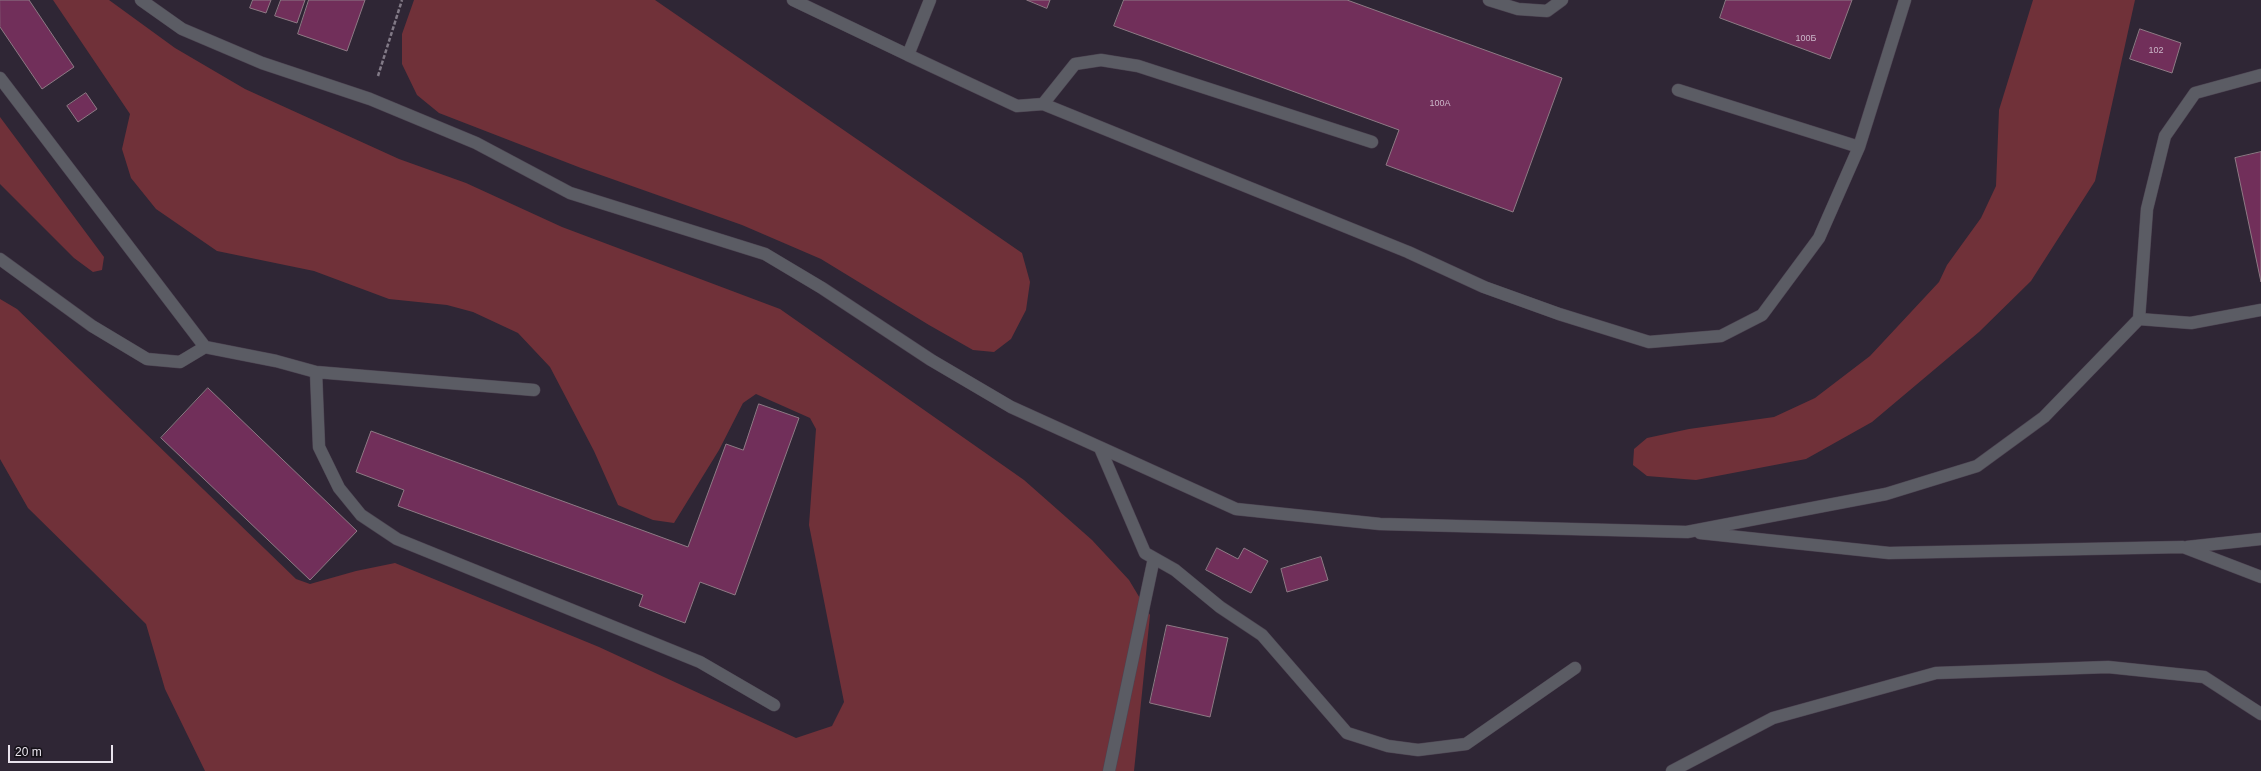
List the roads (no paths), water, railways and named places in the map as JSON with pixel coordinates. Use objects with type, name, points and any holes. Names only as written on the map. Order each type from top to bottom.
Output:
[{"type":"lane","points":[[141,0],[182,29],[262,63],[370,99],[476,143],[570,193],[765,254],[822,288],[931,360],[1011,407],[1236,509],[1380,524],[1687,532],[1889,553],[2183,547],[2261,539]]},
{"type":"lane","points":[[793,0],[1017,106],[1043,104],[1408,252],[1484,287],[1559,314],[1649,342],[1721,336],[1762,315],[1820,238],[1859,147],[1905,0]]},
{"type":"lane","points":[[908,54],[930,0]]},
{"type":"lane","points":[[1489,0],[1518,9],[1547,11],[1562,0]]},
{"type":"lane","points":[[1043,104],[1075,64],[1101,60],[1138,66],[1372,142]]},
{"type":"lane","points":[[1687,532],[1886,494],[1977,466],[2044,417],[2138,319],[2147,209],[2165,136],[2195,93],[2261,75]]},
{"type":"lane","points":[[0,78],[205,347],[276,361],[316,372],[534,390]]},
{"type":"lane","points":[[1678,90],[1859,147]]},
{"type":"lane","points":[[0,260],[92,326],[147,359],[180,362],[205,347]]},
{"type":"lane","points":[[2138,319],[2191,323],[2261,310]]},
{"type":"lane","points":[[316,372],[319,447],[339,488],[361,515],[397,539],[700,662],[774,705]]},
{"type":"lane","points":[[1100,448],[1145,553],[1175,570],[1220,607],[1262,635],[1347,733],[1368,742],[1418,750],[1466,744],[1575,668]]},
{"type":"lane","points":[[2183,547],[2261,577]]},
{"type":"lane","points":[[1109,771],[1154,558]]},
{"type":"lane","points":[[1672,771],[1773,718],[1936,674],[2108,667],[2204,676],[2261,714]]}]
